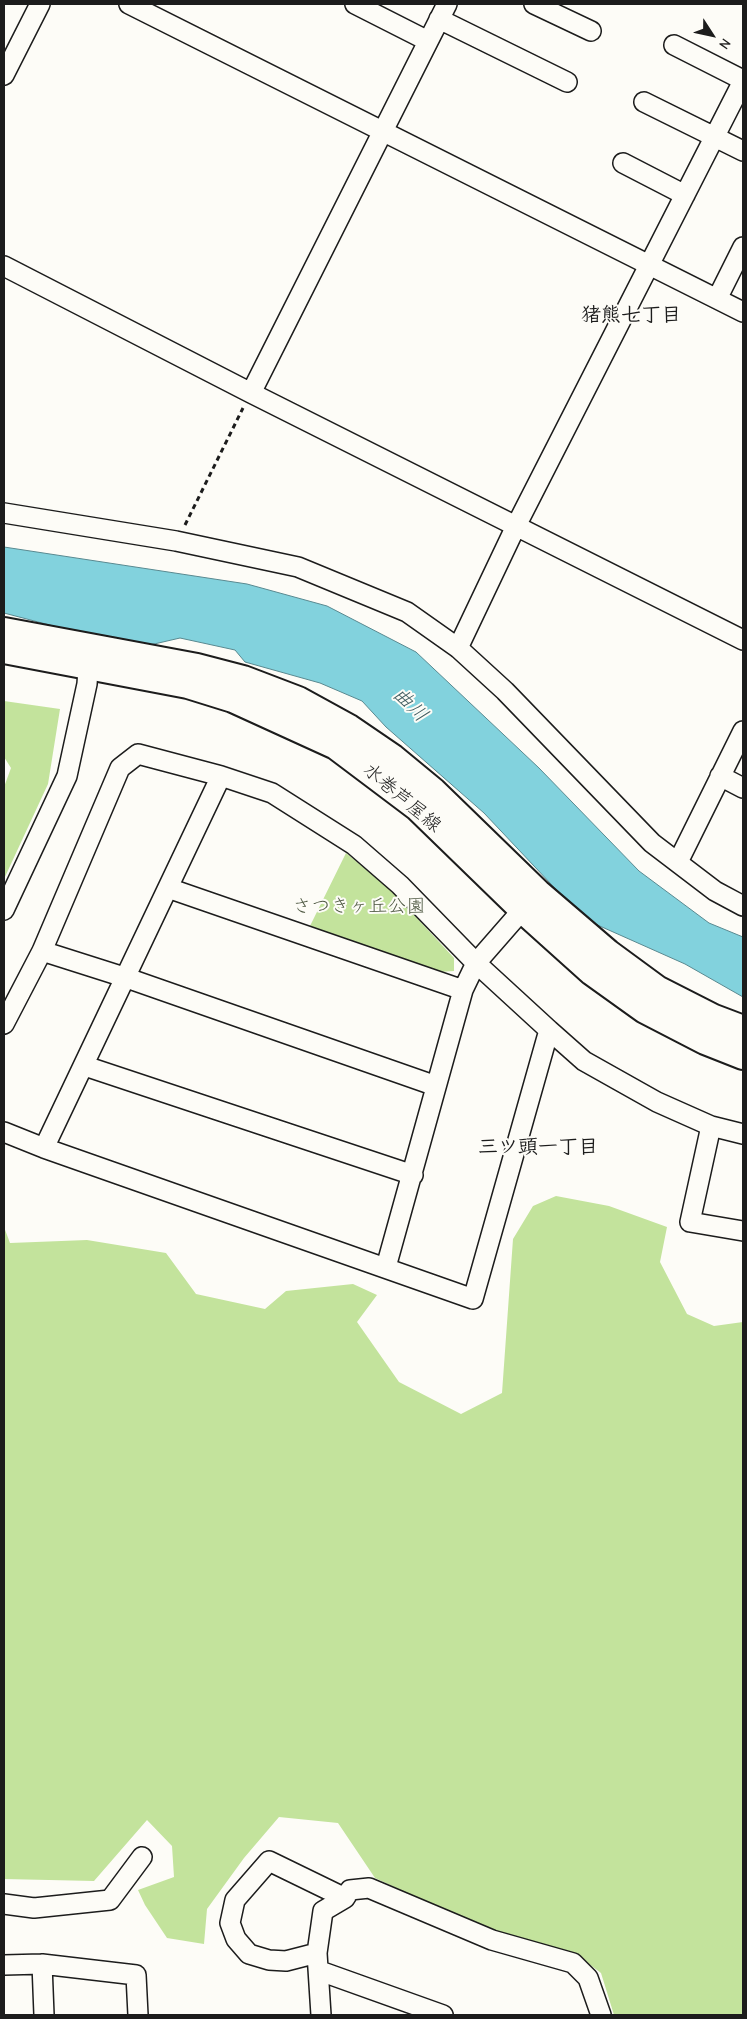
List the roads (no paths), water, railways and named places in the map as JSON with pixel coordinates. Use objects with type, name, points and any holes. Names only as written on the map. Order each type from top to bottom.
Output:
[{"type":"main road","name":"水巻芦屋線","points":[[4,630],[89,657]]},
{"type":"main road","name":"水巻芦屋線","points":[[4,650],[196,667],[243,678],[307,705],[349,728],[393,758],[433,791],[592,972],[645,1010],[705,1041],[743,1056]]},
{"type":"main road","name":"水巻芦屋線","points":[[530,902],[608,953],[657,990],[714,1018],[743,1029]]},
{"type":"street","points":[[4,75],[40,4]]},
{"type":"street","points":[[129,4],[743,312]]},
{"type":"street","points":[[355,4],[428,41]]},
{"type":"street","points":[[534,4],[591,31]]},
{"type":"street","points":[[251,393],[443,12],[567,82]]},
{"type":"street","points":[[458,648],[516,526],[743,80],[674,45]]},
{"type":"street","points":[[644,102],[743,151]]},
{"type":"street","points":[[623,163],[685,195]]},
{"type":"street","points":[[717,298],[743,247]]},
{"type":"street","points":[[4,266],[251,393],[743,640]]},
{"type":"street","points":[[4,513],[176,542],[298,567],[348,586],[407,612],[458,648],[505,691],[652,843],[716,891],[743,906]]},
{"type":"street","points":[[4,910],[67,776],[87,684],[89,657]]},
{"type":"street","points":[[678,862],[743,730]]},
{"type":"street","points":[[4,1024],[42,951],[120,768],[138,754],[220,776],[272,793],[354,845],[400,885],[476,963],[584,1061],[658,1102],[711,1126],[743,1134]]},
{"type":"street","points":[[44,1148],[127,978],[220,776]]},
{"type":"street","points":[[720,776],[743,788]]},
{"type":"street","points":[[168,888],[464,990]]},
{"type":"street","points":[[386,1267],[464,990],[476,963],[530,902]]},
{"type":"street","points":[[42,951],[127,978],[436,1086]]},
{"type":"street","points":[[4,1132],[44,1148],[473,1299],[549,1030]]},
{"type":"street","points":[[85,1066],[413,1175]]},
{"type":"street","points":[[711,1126],[690,1222],[743,1231]]},
{"type":"street","points":[[4,1904],[34,1908],[110,1900],[142,1857]]},
{"type":"street","points":[[345,1898],[268,1861],[235,1900],[230,1923],[236,1940],[249,1954],[268,1960],[319,1962],[443,2015]]},
{"type":"street","points":[[321,2015],[319,1962],[324,1911],[345,1898],[350,1890],[369,1888],[492,1940],[573,1964],[588,1978],[601,2015]]},
{"type":"street","points":[[42,1964],[44,2015]]},
{"type":"street","points":[[4,1965],[42,1964],[136,1975],[138,2015]]},
{"type":"water","name":"曲川","points":[[4,547],[247,584],[327,606],[416,652],[539,768],[639,871],[709,923],[743,937],[743,997],[685,964],[584,919],[484,813],[386,727],[362,701],[320,683],[245,662],[235,650],[180,638],[137,648],[4,613]]},
{"type":"district","name":"猪熊七丁目","points":[[631,315]]},
{"type":"district","name":"三ツ頭一丁目","points":[[538,1147]]},
{"type":"park label","name":"さつきヶ丘公園","points":[[359,907]]}]
